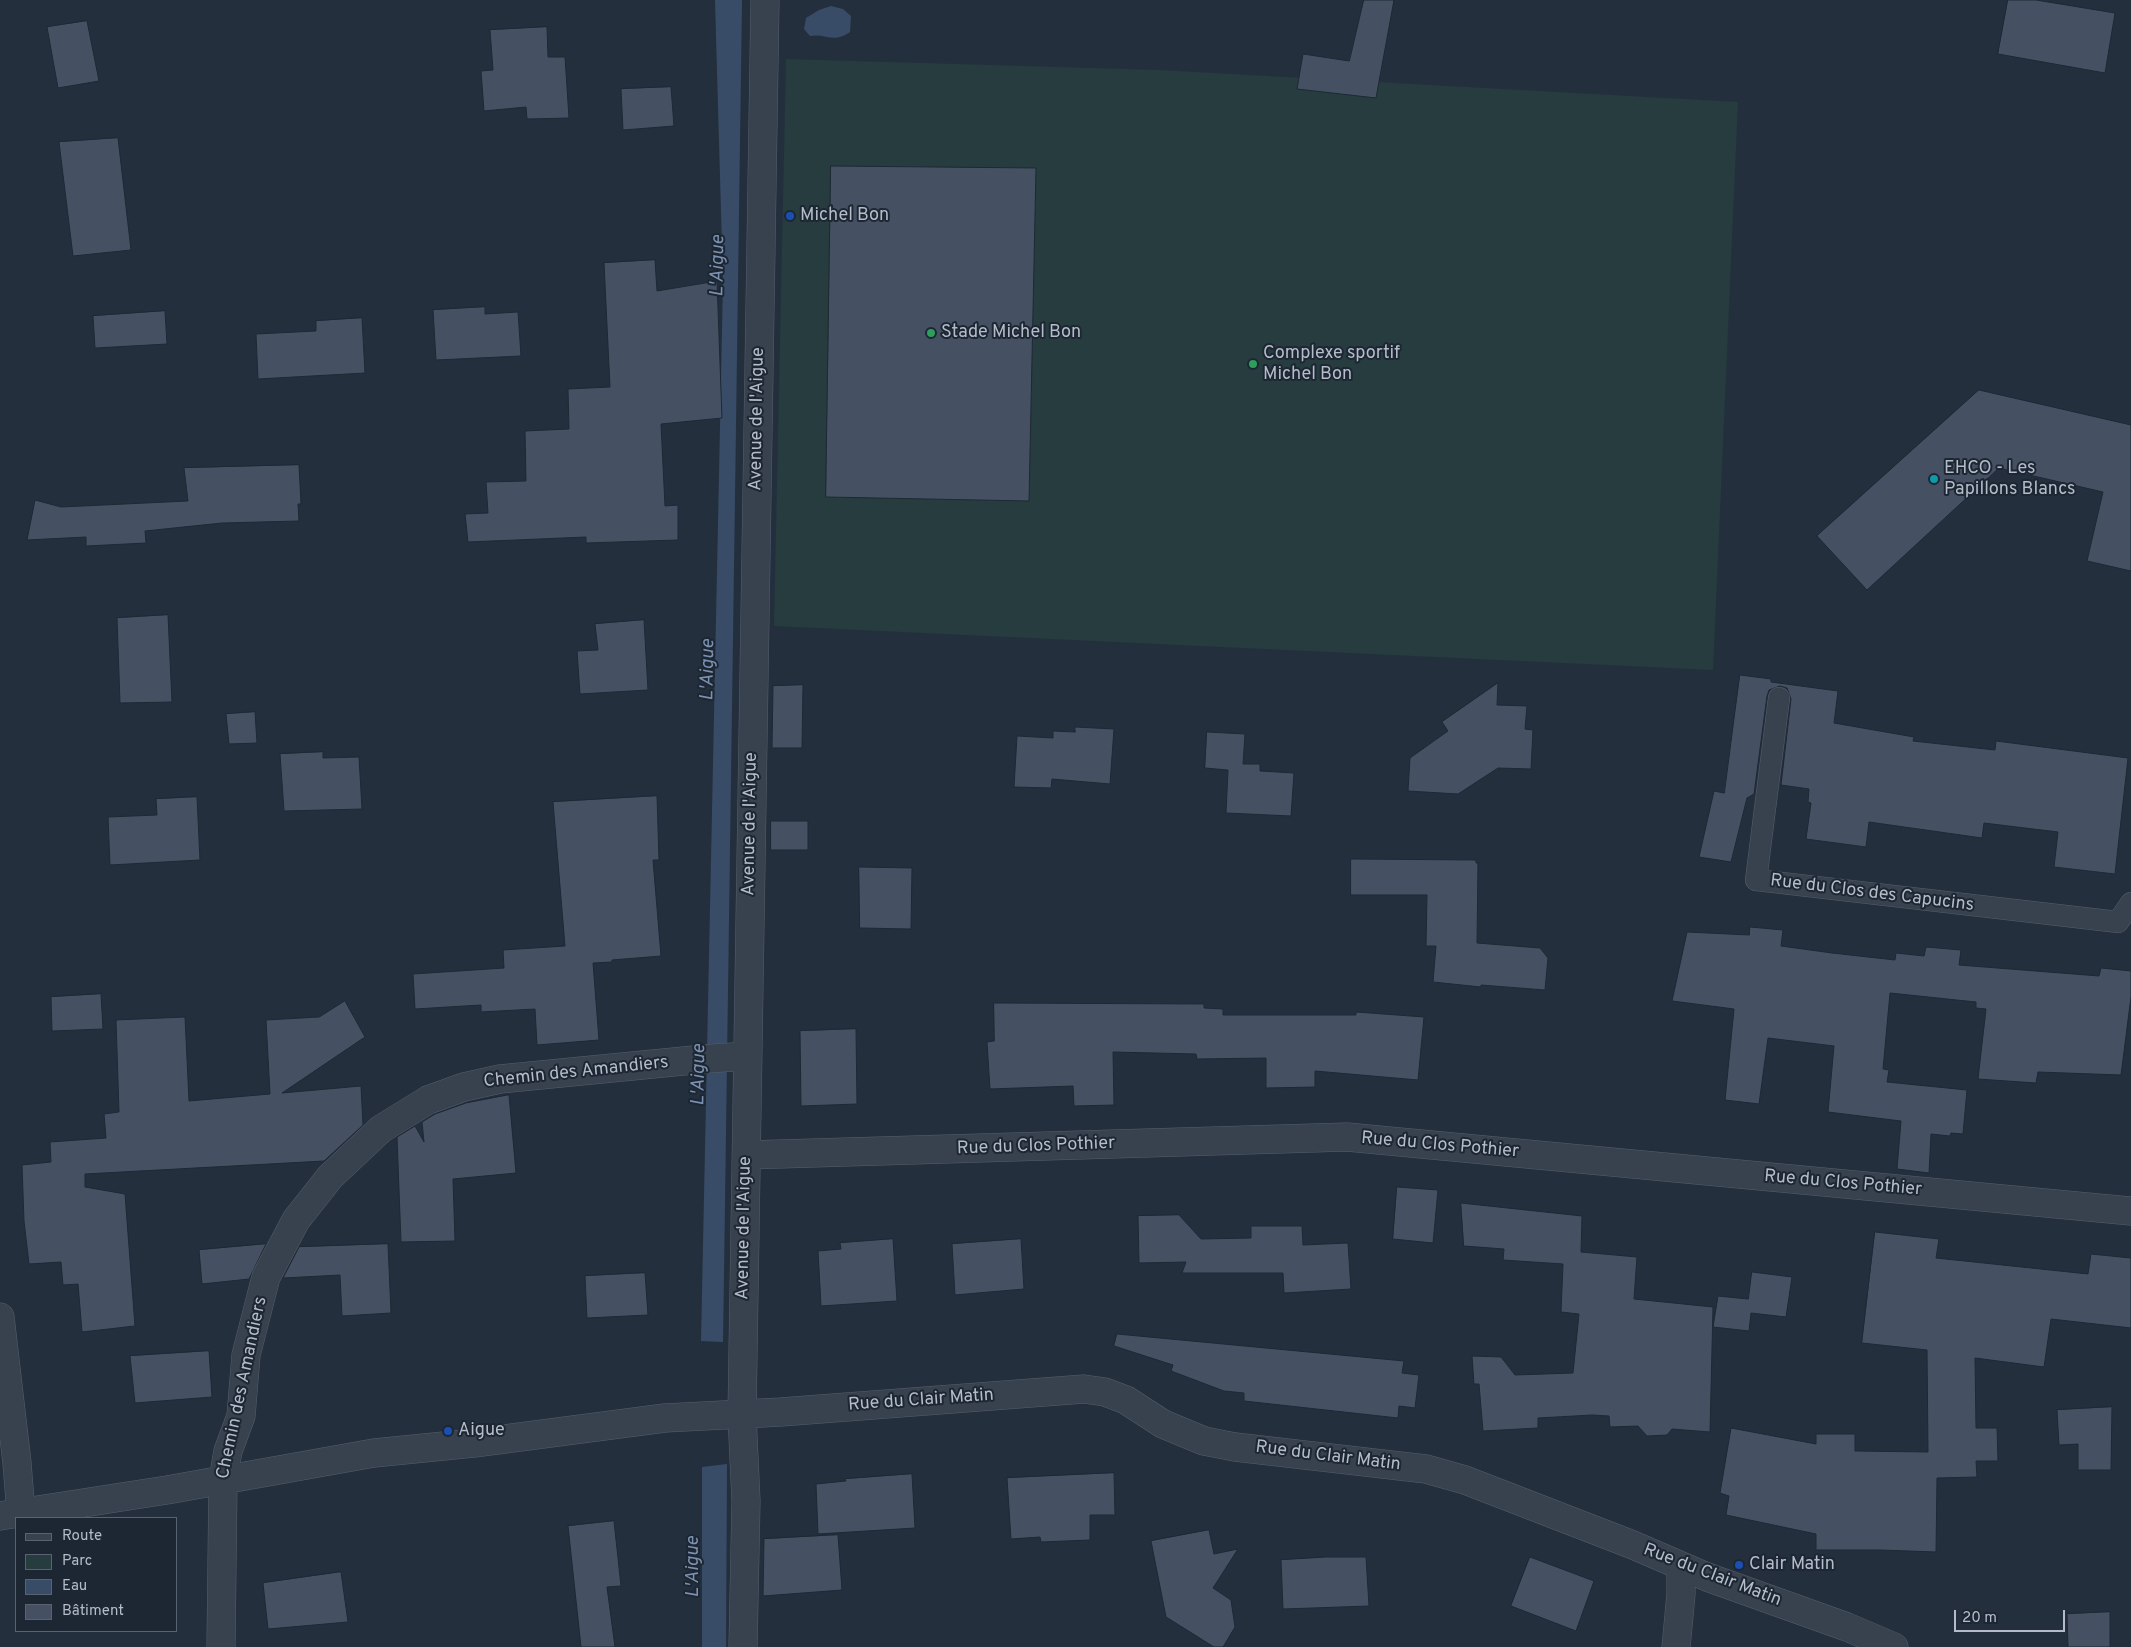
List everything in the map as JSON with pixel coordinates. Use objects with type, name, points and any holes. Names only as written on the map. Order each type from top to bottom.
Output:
[{"type":"street","name":"Avenue de l'Aigue","points":[[743,1647],[746,1500],[734,1415],[747,1155],[726,1057],[765,0]]},
{"type":"street","name":"Chemin des Amandiers","points":[[222,1647],[223,1480],[228,1451],[241,1416],[246,1355],[266,1276],[296,1220],[330,1177],[381,1129],[428,1100],[473,1085],[500,1079],[726,1057]]},
{"type":"street","name":"Rue du Clos Pothier","points":[[747,1155],[1347,1137],[2131,1211]]},
{"type":"street","points":[[0,1317],[17,1463],[10,1514]]},
{"type":"street","name":"Rue du Clair Matin","points":[[10,1514],[223,1480],[374,1452],[474,1443],[665,1418],[734,1415],[1084,1389],[1105,1392],[1126,1400],[1163,1424],[1204,1441],[1235,1447],[1426,1469],[1465,1480],[1681,1566],[1847,1627],[1894,1647]]},
{"type":"street","points":[[1676,1647],[1681,1594],[1681,1566]]},
{"type":"lane","name":"Rue du Clos des Capucins","points":[[1779,698],[1756,880],[2118,922],[2131,903]]},
{"type":"green space","name":"Complexe sportif Michel Bon","points":[[786,59],[1159,70],[1738,102],[1713,670],[774,626]]},
{"type":"water","points":[[715,0],[742,0],[723,1342],[701,1341],[723,282]]},
{"type":"water","points":[[831,6],[843,9],[851,16],[850,32],[834,38],[810,36],[804,29],[806,18],[819,10]]},
{"type":"water","points":[[727,1464],[726,1647],[702,1647],[702,1467]]},
{"type":"building","points":[[1364,0],[1394,0],[1376,98],[1297,89],[1303,54],[1349,61]]},
{"type":"building","points":[[2008,0],[2036,0],[2115,13],[2105,73],[1998,54]]},
{"type":"building","points":[[87,21],[99,81],[58,88],[47,27]]},
{"type":"building","points":[[547,27],[548,57],[565,57],[569,118],[527,119],[526,107],[484,111],[481,71],[493,70],[490,30]]},
{"type":"building","points":[[671,87],[674,126],[623,130],[621,89]]},
{"type":"building","points":[[118,138],[131,250],[73,256],[59,142]]},
{"type":"building","name":"Stade Michel Bon","points":[[831,166],[1036,168],[1029,501],[826,497]]},
{"type":"building","points":[[655,260],[657,291],[717,281],[722,418],[661,424],[665,506],[678,505],[678,540],[586,543],[586,537],[468,542],[465,514],[488,513],[486,482],[526,481],[525,431],[569,429],[568,389],[610,387],[604,263]]},
{"type":"building","points":[[485,307],[485,314],[518,312],[521,356],[436,360],[433,310]]},
{"type":"building","points":[[165,311],[167,344],[95,348],[93,316]]},
{"type":"building","points":[[362,318],[365,373],[258,379],[256,334],[316,331],[316,321]]},
{"type":"building","name":"EHCO - Les Papillons Blancs","points":[[1979,390],[2131,425],[2131,571],[2087,561],[2103,492],[1999,468],[1867,590],[1817,536]]},
{"type":"building","points":[[299,465],[301,504],[298,504],[299,521],[222,523],[145,531],[146,543],[86,546],[86,537],[27,540],[35,500],[61,507],[188,501],[184,468]]},
{"type":"building","points":[[168,615],[172,702],[120,703],[117,618]]},
{"type":"building","points":[[644,620],[648,690],[580,694],[577,651],[598,650],[595,624]]},
{"type":"building","points":[[1740,675],[1771,679],[1771,682],[1838,691],[1834,723],[1914,737],[1913,741],[1995,750],[1996,741],[2128,758],[2115,874],[2054,867],[2058,832],[1984,823],[1982,838],[1869,822],[1866,847],[1806,839],[1811,803],[1808,802],[1809,789],[1781,785],[1791,699],[1787,688],[1780,686],[1769,690],[1767,696],[1754,794],[1747,798],[1731,862],[1699,857],[1714,791],[1724,793]]},
{"type":"building","points":[[1498,683],[1497,705],[1527,706],[1525,729],[1533,730],[1531,769],[1498,768],[1458,794],[1408,791],[1410,758],[1448,731],[1442,722]]},
{"type":"building","points":[[803,685],[802,748],[772,748],[773,686]]},
{"type":"building","points":[[255,712],[257,743],[229,744],[226,714]]},
{"type":"building","points":[[1075,727],[1114,729],[1110,784],[1052,779],[1051,788],[1014,787],[1017,736],[1053,738],[1053,731],[1075,732]]},
{"type":"building","points":[[1207,732],[1245,734],[1243,764],[1260,764],[1260,771],[1294,773],[1291,816],[1226,813],[1228,770],[1205,768]]},
{"type":"building","points":[[323,752],[323,758],[359,757],[362,809],[284,811],[280,754]]},
{"type":"building","points":[[657,796],[659,860],[653,860],[661,956],[593,963],[599,1040],[537,1045],[535,1009],[481,1012],[481,1005],[415,1009],[413,974],[504,968],[503,950],[565,946],[553,802]]},
{"type":"building","points":[[197,797],[200,860],[110,865],[108,817],[157,815],[156,799]]},
{"type":"building","points":[[771,821],[808,821],[808,850],[771,850]]},
{"type":"building","points":[[1351,859],[1476,860],[1476,863],[1478,863],[1477,943],[1540,948],[1548,958],[1545,990],[1481,985],[1481,987],[1433,982],[1436,946],[1426,946],[1427,895],[1351,895]]},
{"type":"building","points":[[859,867],[912,868],[911,929],[860,928]]},
{"type":"building","points":[[1750,927],[1783,930],[1781,946],[1832,953],[1895,960],[1896,953],[1924,956],[1926,947],[1961,950],[1959,965],[2099,976],[2101,968],[2131,971],[2131,997],[2121,1075],[2038,1072],[2036,1083],[1978,1079],[1986,1009],[1976,1008],[1976,1002],[1890,993],[1883,1069],[1889,1070],[1887,1082],[1967,1090],[1963,1134],[1951,1133],[1950,1136],[1931,1134],[1929,1173],[1897,1169],[1901,1121],[1828,1112],[1834,1046],[1768,1038],[1759,1104],[1725,1100],[1734,1009],[1672,1001],[1687,932],[1749,935]]},
{"type":"building","points":[[101,994],[103,1029],[52,1031],[51,997]]},
{"type":"building","points":[[345,1001],[365,1037],[282,1093],[361,1086],[363,1125],[324,1161],[85,1174],[85,1187],[125,1194],[135,1326],[82,1332],[78,1284],[63,1285],[61,1262],[29,1264],[24,1221],[22,1165],[51,1162],[50,1142],[106,1138],[104,1114],[119,1112],[116,1020],[185,1017],[189,1101],[270,1094],[266,1020],[319,1017]]},
{"type":"building","points":[[994,1003],[1204,1004],[1204,1008],[1223,1009],[1223,1015],[1356,1015],[1356,1012],[1424,1017],[1418,1080],[1315,1071],[1315,1087],[1266,1088],[1266,1058],[1197,1059],[1196,1054],[1113,1052],[1114,1105],[1074,1106],[1073,1086],[990,1089],[987,1042],[994,1041]]},
{"type":"building","points":[[856,1029],[857,1104],[801,1106],[800,1031]]},
{"type":"building","points":[[509,1095],[516,1173],[453,1179],[455,1241],[401,1242],[397,1137],[415,1126],[424,1142],[422,1122],[435,1114],[466,1103]]},
{"type":"building","points":[[1397,1187],[1438,1190],[1433,1243],[1393,1239]]},
{"type":"building","points":[[1461,1203],[1582,1216],[1581,1252],[1637,1257],[1634,1299],[1713,1307],[1710,1432],[1672,1429],[1667,1435],[1647,1436],[1638,1426],[1610,1427],[1609,1416],[1592,1415],[1538,1418],[1538,1428],[1483,1431],[1479,1384],[1474,1384],[1472,1356],[1501,1357],[1515,1375],[1573,1373],[1579,1314],[1561,1312],[1563,1264],[1503,1260],[1504,1249],[1464,1246]]},
{"type":"building","points":[[1179,1215],[1201,1239],[1251,1238],[1251,1226],[1302,1226],[1303,1245],[1348,1243],[1351,1289],[1284,1293],[1283,1273],[1182,1273],[1186,1262],[1139,1263],[1138,1216]]},
{"type":"building","points":[[1875,1232],[1939,1239],[1936,1258],[2088,1274],[2091,1254],[2131,1258],[2131,1328],[2051,1319],[2044,1367],[1975,1358],[1976,1428],[1997,1428],[1998,1461],[1976,1461],[1977,1477],[1937,1478],[1936,1552],[1816,1550],[1816,1534],[1726,1515],[1729,1496],[1720,1493],[1731,1428],[1816,1444],[1816,1434],[1855,1434],[1855,1451],[1928,1452],[1927,1350],[1862,1343]]},
{"type":"building","points":[[893,1239],[897,1301],[821,1306],[818,1251],[841,1249],[840,1243]]},
{"type":"building","points":[[1021,1239],[1024,1289],[955,1295],[952,1244]]},
{"type":"building","points":[[266,1244],[249,1279],[202,1284],[199,1250]]},
{"type":"building","points":[[388,1244],[391,1313],[342,1316],[340,1275],[283,1278],[299,1247]]},
{"type":"building","points":[[1752,1272],[1792,1277],[1786,1317],[1751,1313],[1749,1331],[1713,1327],[1718,1296],[1748,1299]]},
{"type":"building","points":[[645,1273],[648,1315],[587,1318],[585,1276]]},
{"type":"building","points":[[1117,1334],[1404,1361],[1402,1373],[1419,1375],[1415,1408],[1399,1406],[1398,1418],[1244,1401],[1244,1393],[1224,1391],[1171,1371],[1173,1365],[1114,1346]]},
{"type":"building","points":[[209,1351],[212,1397],[135,1403],[130,1356]]},
{"type":"building","points":[[2112,1407],[2111,1470],[2078,1470],[2078,1444],[2059,1445],[2057,1410]]},
{"type":"building","points":[[1114,1473],[1115,1515],[1090,1515],[1090,1540],[1041,1542],[1040,1537],[1011,1539],[1007,1478]]},
{"type":"building","points":[[912,1474],[915,1528],[818,1534],[816,1484],[846,1481],[845,1479]]},
{"type":"building","points":[[614,1521],[621,1586],[607,1587],[615,1647],[581,1647],[568,1526]]},
{"type":"building","points":[[1209,1530],[1214,1554],[1238,1549],[1213,1588],[1231,1600],[1235,1627],[1223,1647],[1214,1647],[1166,1617],[1151,1541]]},
{"type":"building","points":[[838,1535],[842,1590],[763,1596],[764,1539]]},
{"type":"building","points":[[1366,1557],[1369,1606],[1283,1609],[1281,1560]]},
{"type":"building","points":[[1530,1557],[1594,1581],[1576,1631],[1511,1606]]},
{"type":"building","points":[[341,1572],[348,1622],[268,1629],[263,1583]]},
{"type":"building","points":[[2110,1612],[2110,1647],[2068,1647],[2067,1614]]},
{"type":"place","name":"Michel Bon","points":[[790,216]]},
{"type":"place","name":"Stade Michel Bon","points":[[931,333]]},
{"type":"place","name":"Complexe sportif Michel Bon","points":[[1253,364]]},
{"type":"place","name":"EHCO - Les Papillons Blancs","points":[[1934,479]]},
{"type":"place","name":"Aigue","points":[[448,1431]]},
{"type":"place","name":"Clair Matin","points":[[1739,1565]]},
{"type":"water label","name":"L'Aigue","points":[[719,266]]},
{"type":"water label","name":"L'Aigue","points":[[709,670]]},
{"type":"water label","name":"L'Aigue","points":[[700,1075]]},
{"type":"water label","name":"L'Aigue","points":[[694,1567]]}]
